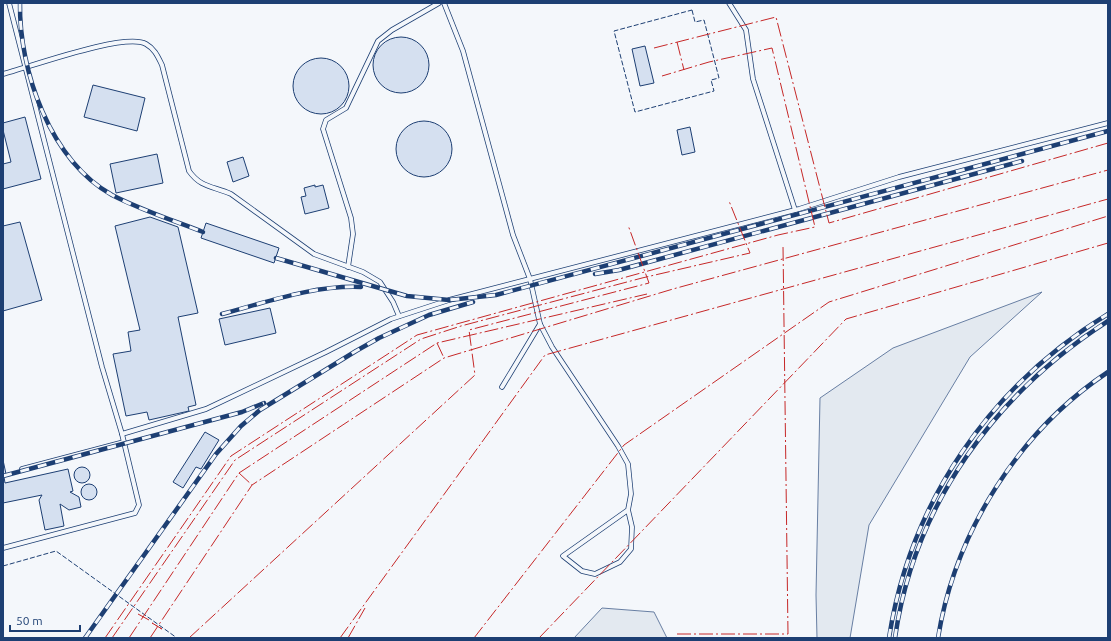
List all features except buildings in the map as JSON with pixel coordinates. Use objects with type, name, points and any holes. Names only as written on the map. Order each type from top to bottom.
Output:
[{"type":"lane","points":[[3,548],[135,513],[139,505],[122,434],[102,367],[9,3]]},
{"type":"lane","points":[[348,267],[353,234],[351,218],[323,129],[326,120],[346,108],[378,41],[392,30],[439,3]]},
{"type":"lane","points":[[444,3],[463,51],[513,234],[530,278],[540,324],[552,347],[618,446],[628,464],[631,494],[628,510],[632,527],[631,550],[620,562],[596,574],[582,571],[563,556],[628,510]]},
{"type":"lane","points":[[729,3],[746,30],[752,79],[795,210]]},
{"type":"lane","points":[[3,74],[111,43],[134,40],[145,43],[156,52],[162,66],[189,171],[195,180],[206,186],[220,189],[231,194],[314,254],[363,272],[380,282],[393,302],[399,316]]},
{"type":"lane","points":[[122,434],[206,409],[326,352],[390,319],[449,300],[795,210],[898,177],[1108,123]]},
{"type":"lane","points":[[502,387],[540,324]]},
{"type":"lane","points":[[22,469],[124,442]]},
{"type":"shaded area","points":[[1042,292],[970,357],[869,525],[850,638],[817,638],[816,595],[820,398],[893,348]]},
{"type":"shaded area","points":[[602,608],[654,612],[667,638],[574,638]]},
{"type":"railway","points":[[20,3],[21,29],[25,57],[32,84],[42,111],[55,137],[71,160],[90,179],[112,195],[145,210],[203,232]]},
{"type":"railway","points":[[276,258],[407,296],[449,300],[496,295],[1108,131]]},
{"type":"railway","points":[[595,274],[619,270],[1022,161]]},
{"type":"railway","points":[[222,314],[291,295],[343,287],[361,287]]},
{"type":"railway","points":[[85,638],[216,454],[241,426],[260,410],[379,338],[429,315],[473,302]]},
{"type":"railway","points":[[889,638],[900,588],[915,540],[936,495],[962,452],[992,412],[1027,376],[1066,343],[1108,314]]},
{"type":"railway","points":[[895,638],[905,589],[921,542],[941,498],[967,456],[996,418],[1030,382],[1067,350],[1108,321]]},
{"type":"railway","points":[[938,638],[947,599],[959,560],[976,523],[996,487],[1020,454],[1046,424],[1076,396],[1108,372]]},
{"type":"railway","points":[[3,476],[242,412],[264,403]]},
{"type":"fence","points":[[692,10],[695,22],[704,20],[719,78],[711,80],[714,91],[635,112],[614,31],[692,10]]},
{"type":"fence","points":[[3,566],[56,551],[177,638]]},
{"type":"power","points":[[654,48],[776,17],[829,223],[1108,143]]},
{"type":"power","points":[[677,42],[684,70]]},
{"type":"power","points":[[105,638],[231,456],[417,335],[778,235],[815,227],[772,48],[709,62],[662,76]]},
{"type":"power","points":[[150,638],[252,485],[444,358],[673,289],[1108,170]]},
{"type":"power","points":[[340,638],[545,355],[1108,199]]},
{"type":"power","points":[[112,638],[235,460],[421,339],[461,326],[642,278],[750,253],[729,201]]},
{"type":"power","points":[[474,638],[624,445],[829,302],[1108,216]]},
{"type":"power","points":[[189,638],[475,375],[469,330],[649,283],[628,225]]},
{"type":"power","points":[[539,638],[846,319],[1108,243]]},
{"type":"power","points":[[677,634],[788,634],[783,245]]},
{"type":"power","points":[[129,638],[239,473],[437,343],[647,294]]},
{"type":"power","points":[[437,343],[444,358]]},
{"type":"power","points":[[239,473],[252,485]]},
{"type":"power","points":[[348,638],[365,608]]},
{"type":"power","points":[[138,614],[149,620]]},
{"type":"power","points":[[152,623],[162,629],[152,623]]}]
